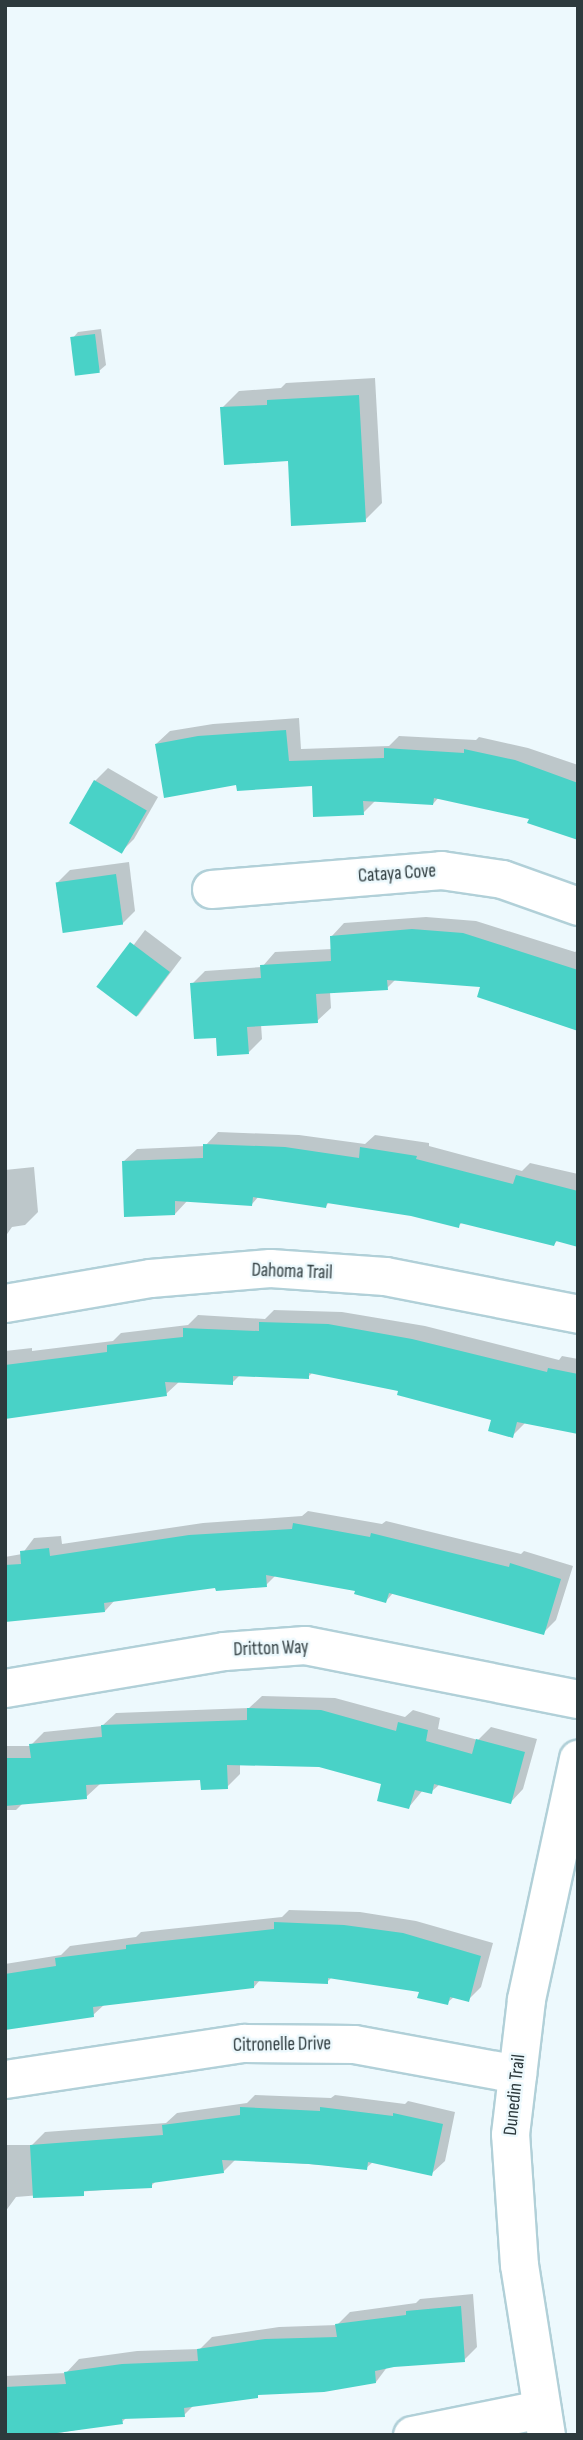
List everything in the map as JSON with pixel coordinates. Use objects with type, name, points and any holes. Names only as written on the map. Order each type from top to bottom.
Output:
[{"type":"street","name":"Cataya Cove","points":[[211,889],[441,870],[502,879],[578,906]]},
{"type":"street","name":"Dahoma Trail","points":[[5,1303],[150,1278],[270,1268],[386,1276],[578,1314]]},
{"type":"street","name":"Dritton Way","points":[[5,1688],[223,1651],[304,1645],[578,1699]]},
{"type":"street","name":"Dunedin Trail","points":[[543,2422],[519,2265],[511,2147],[526,1999],[578,1759]]},
{"type":"street","name":"Citronelle Drive","points":[[5,2079],[244,2043],[355,2044],[517,2074]]},
{"type":"street","points":[[412,2435],[543,2422]]},
{"type":"building","points":[[95,334],[100,373],[75,376],[70,337]]},
{"type":"building","points":[[359,395],[366,522],[291,526],[288,461],[224,465],[220,407],[267,405],[267,400]]},
{"type":"building","points":[[286,730],[289,761],[384,758],[384,748],[464,753],[464,749],[515,760],[578,783],[578,840],[527,823],[529,819],[434,798],[433,805],[363,801],[364,815],[313,817],[312,786],[237,791],[236,785],[164,798],[155,744],[198,736]]},
{"type":"building","points":[[94,780],[147,810],[122,854],[69,823]]},
{"type":"building","points":[[116,874],[123,925],[63,933],[56,882]]},
{"type":"building","points":[[412,929],[463,933],[578,970],[578,1031],[477,997],[480,987],[387,980],[388,990],[316,994],[318,1023],[247,1027],[249,1054],[217,1056],[216,1038],[194,1039],[190,983],[261,978],[260,965],[331,961],[330,936]]},
{"type":"building","points":[[130,942],[170,972],[136,1017],[96,987]]},
{"type":"building","points":[[203,1144],[285,1147],[359,1158],[360,1147],[417,1156],[416,1159],[513,1184],[516,1175],[578,1191],[578,1247],[556,1241],[554,1246],[460,1223],[459,1228],[411,1216],[327,1203],[326,1208],[253,1197],[252,1206],[175,1201],[175,1215],[124,1217],[122,1161],[203,1158]]},
{"type":"building","points":[[259,1322],[328,1324],[412,1339],[547,1372],[548,1368],[578,1374],[578,1434],[517,1422],[513,1438],[488,1431],[491,1420],[397,1395],[398,1391],[309,1373],[309,1379],[233,1376],[233,1385],[165,1382],[167,1396],[5,1419],[5,1365],[107,1352],[107,1345],[183,1337],[183,1328],[259,1331]]},
{"type":"building","points":[[293,1523],[370,1537],[371,1533],[509,1567],[510,1563],[561,1579],[544,1635],[389,1593],[386,1603],[354,1594],[355,1591],[266,1575],[267,1587],[216,1591],[215,1588],[104,1603],[105,1612],[5,1622],[5,1565],[21,1564],[20,1551],[49,1548],[50,1556],[189,1535],[292,1529]]},
{"type":"building","points":[[247,1708],[321,1710],[396,1731],[398,1722],[428,1730],[426,1741],[472,1754],[476,1739],[525,1752],[511,1804],[434,1784],[432,1794],[415,1790],[409,1809],[377,1801],[381,1784],[319,1767],[227,1765],[228,1789],[201,1790],[200,1780],[86,1785],[87,1799],[5,1806],[5,1758],[31,1758],[29,1744],[102,1737],[101,1725],[247,1720]]},
{"type":"building","points":[[274,1922],[344,1925],[403,1933],[481,1956],[469,2002],[450,1997],[448,2005],[417,1998],[419,1992],[328,1978],[328,1984],[254,1981],[254,1988],[93,2007],[94,2017],[5,2030],[5,1974],[56,1966],[55,1958],[126,1949],[126,1945],[274,1929]]},
{"type":"building","points":[[240,2107],[320,2111],[320,2107],[393,2116],[393,2113],[443,2124],[432,2176],[368,2162],[367,2170],[222,2160],[224,2173],[152,2183],[152,2188],[84,2191],[84,2196],[33,2198],[30,2145],[163,2135],[162,2125],[240,2115]]},
{"type":"building","points":[[461,2306],[465,2362],[375,2371],[376,2383],[324,2392],[258,2395],[258,2398],[184,2408],[185,2417],[122,2419],[123,2424],[42,2435],[5,2435],[5,2387],[66,2384],[64,2372],[122,2364],[198,2361],[197,2349],[265,2339],[337,2337],[335,2324],[406,2315],[406,2311]]}]
